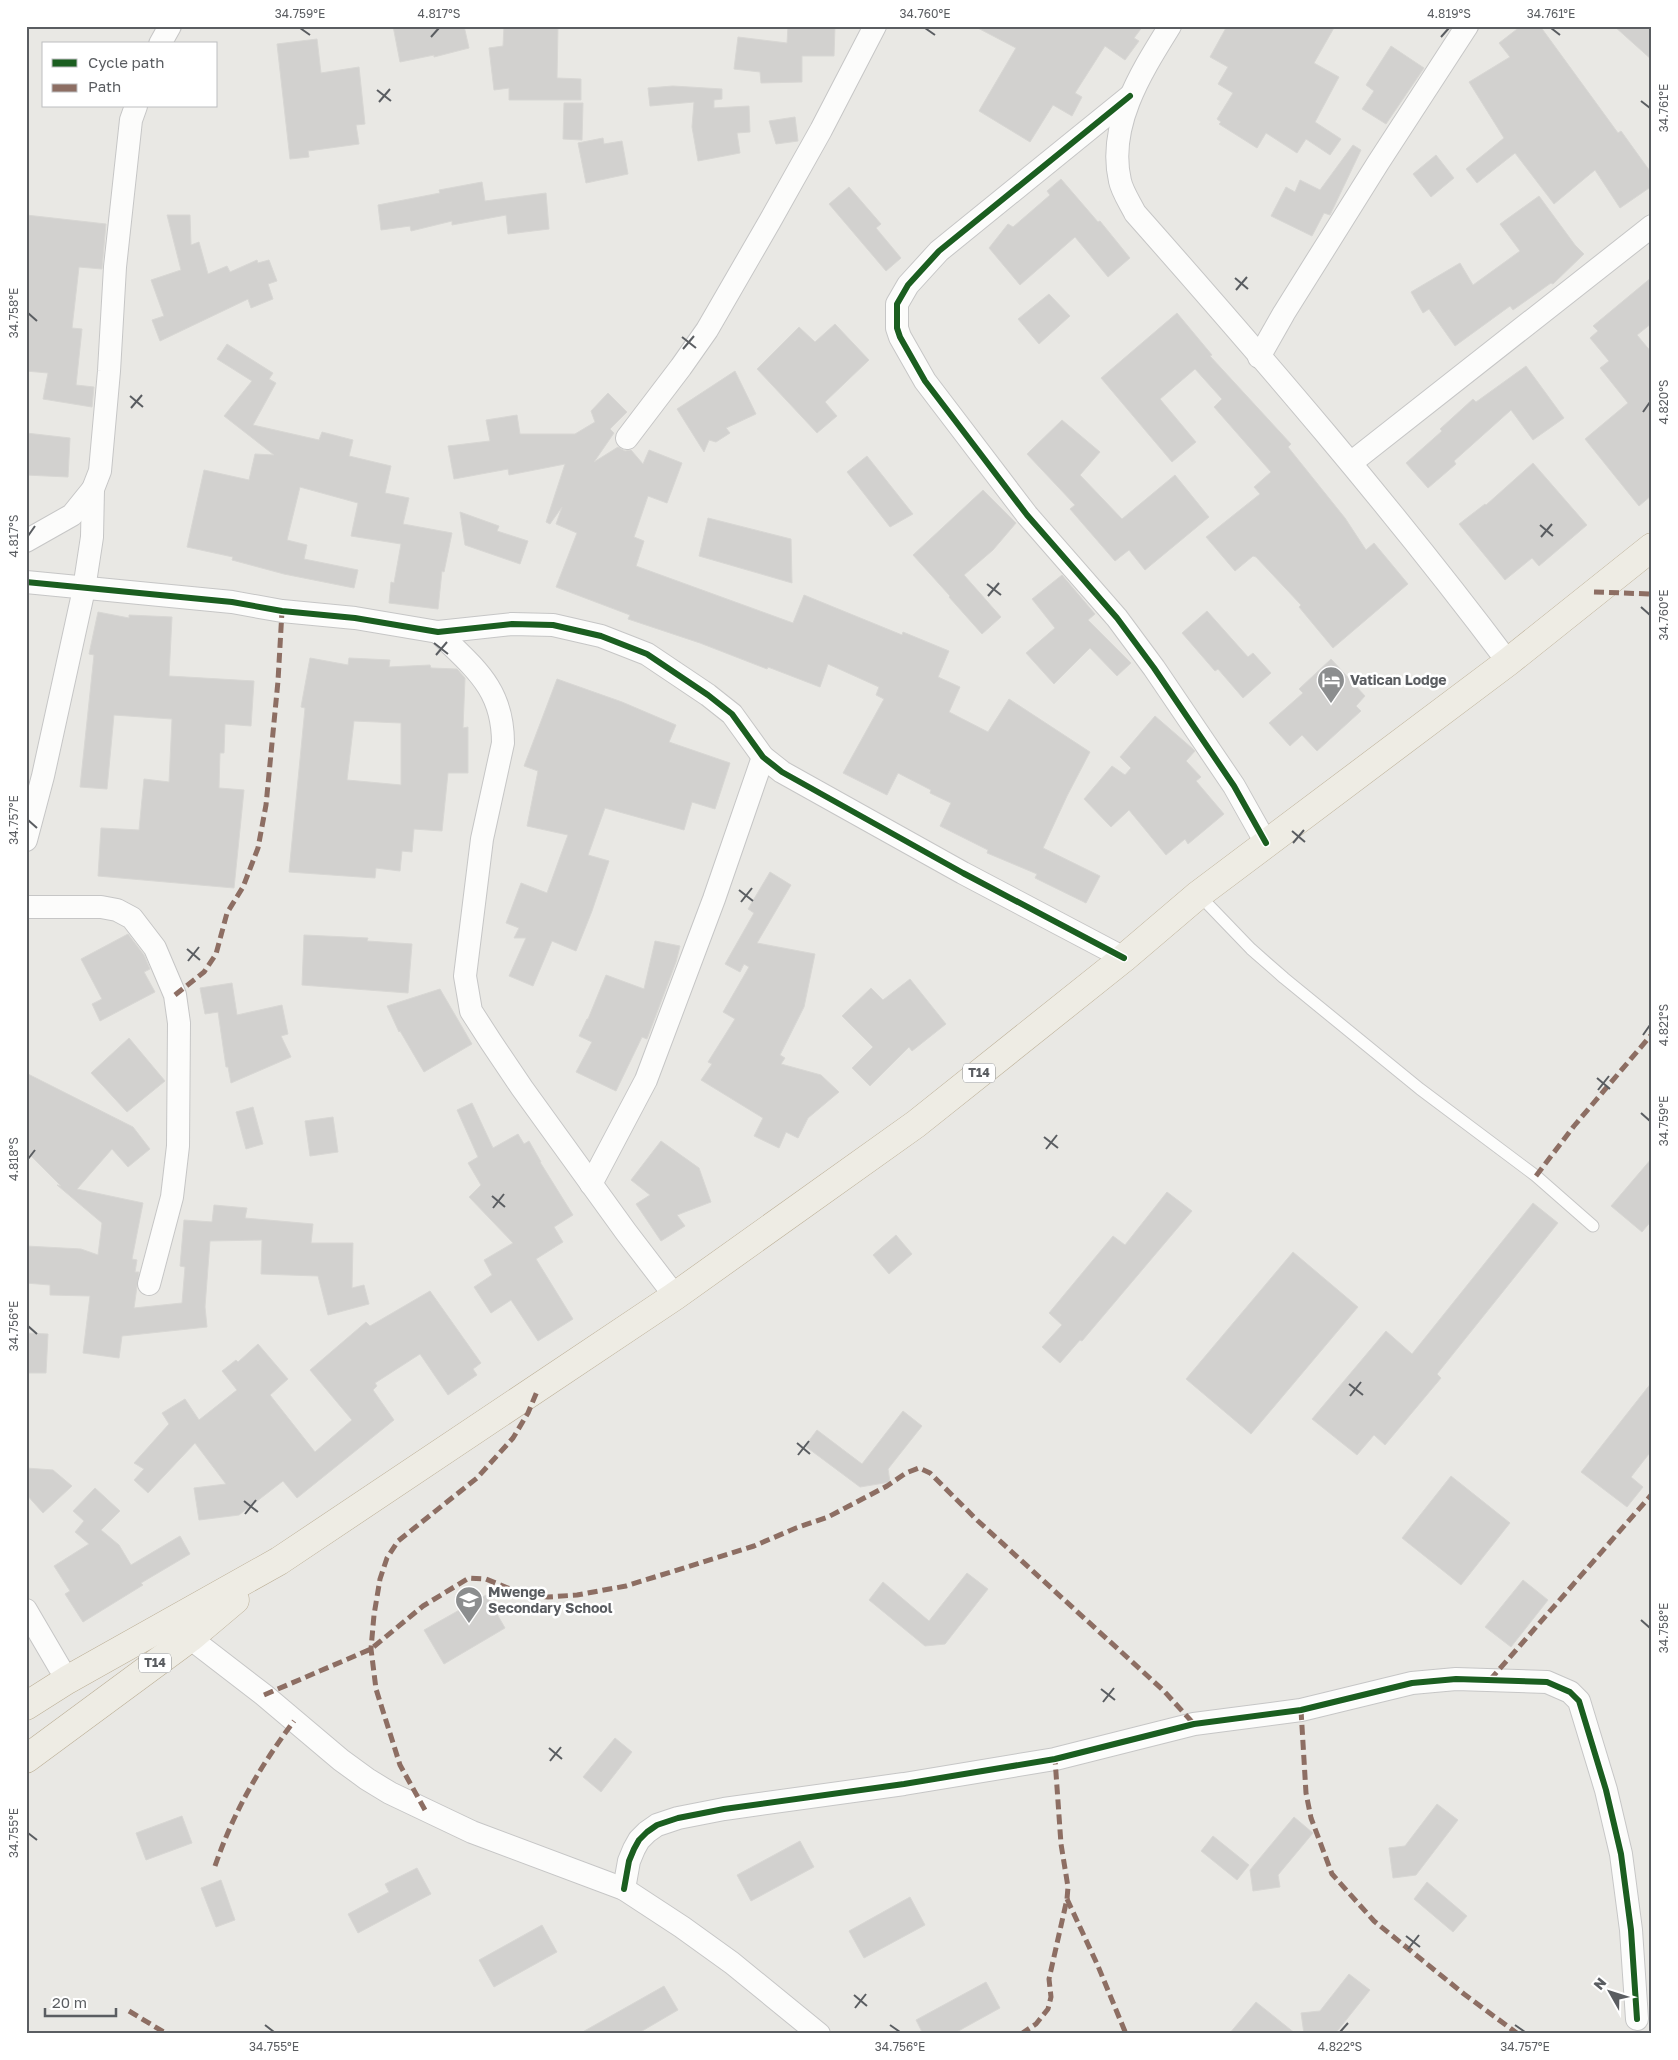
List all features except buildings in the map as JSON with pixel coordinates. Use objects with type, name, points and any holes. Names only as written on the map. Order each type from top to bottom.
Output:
[{"type":"highway","name":"T14","points":[[26,1706],[67,1680],[279,1562],[675,1296],[916,1124],[1124,958],[1198,895],[1508,662],[1652,547]]},
{"type":"highway","name":"T14","points":[[26,1759],[190,1638],[279,1562]]},
{"type":"street","points":[[161,42],[170,26]]},
{"type":"street","points":[[627,438],[681,368],[706,330],[816,138],[875,26]]},
{"type":"street","points":[[1170,26],[1130,96],[1118,144],[1120,182],[1135,212],[1352,462],[1456,592],[1508,662]]},
{"type":"street","points":[[1259,357],[1348,212],[1467,26]]},
{"type":"street","points":[[1130,96],[939,251],[908,285],[897,304],[897,328],[900,337],[925,381],[1027,515],[1117,618],[1154,668],[1234,786],[1266,844]]},
{"type":"street","points":[[26,541],[72,515],[93,489],[100,470],[116,267],[131,120],[135,108]]},
{"type":"street","points":[[1352,462],[1652,226]]},
{"type":"street","points":[[26,840],[43,776],[84,589],[92,537],[93,489]]},
{"type":"street","points":[[26,582],[232,602],[282,611],[355,618],[438,632],[512,624],[553,625],[601,636],[647,654],[708,694],[732,714],[763,757],[782,772],[963,873],[1124,958]]},
{"type":"street","points":[[438,632],[482,676],[493,693],[503,728],[503,743],[482,839],[464,976],[472,1011],[501,1058],[591,1184],[675,1296]]},
{"type":"street","points":[[591,1184],[646,1080],[714,899],[763,757]]},
{"type":"street","points":[[26,907],[101,907],[117,910],[132,918],[155,948],[175,994],[179,1022],[178,1146],[172,1197],[149,1284]]},
{"type":"street","points":[[26,1610],[67,1680]]},
{"type":"street","points":[[190,1638],[264,1695],[341,1760],[390,1793],[472,1832],[624,1889],[732,1963],[819,2034]]},
{"type":"street","points":[[624,1889],[629,1861],[639,1840],[657,1825],[678,1818],[724,1808],[802,1796],[836,1794],[894,1786],[1054,1759],[1194,1724],[1301,1710],[1412,1683],[1456,1679],[1547,1682],[1570,1692],[1579,1701],[1606,1790],[1621,1854],[1632,1938],[1633,2026]]},
{"type":"street","points":[[1633,2026],[1652,1984]]},
{"type":"lane","points":[[1198,895],[1251,949],[1284,978],[1420,1088],[1536,1176],[1593,1226]]},
{"type":"marked path","points":[[1594,592],[1652,594]]},
{"type":"marked path","points":[[175,995],[204,972],[216,954],[227,913],[243,887],[258,848],[266,805],[278,681],[282,611]]},
{"type":"marked path","points":[[1536,1176],[1574,1126],[1652,1034]]},
{"type":"marked path","points":[[425,1810],[400,1765],[376,1689],[371,1649],[380,1579],[387,1558],[398,1541],[477,1478],[513,1438],[528,1413],[538,1389]]},
{"type":"marked path","points":[[264,1695],[371,1649],[423,1606],[469,1578],[486,1579],[525,1595],[548,1597],[577,1595],[626,1586],[754,1546],[828,1517],[887,1486],[906,1473],[919,1468],[930,1473],[978,1521],[1164,1691],[1194,1724]]},
{"type":"marked path","points":[[1490,1680],[1652,1494]]},
{"type":"marked path","points":[[1301,1710],[1306,1793],[1311,1818],[1332,1874],[1374,1921],[1464,1994],[1518,2034]]},
{"type":"marked path","points":[[215,1866],[230,1827],[248,1790],[294,1721]]},
{"type":"marked path","points":[[1021,2034],[1036,2024],[1048,2009],[1051,1997],[1049,1979],[1067,1899],[1068,1887],[1061,1844],[1055,1759]]},
{"type":"marked path","points":[[1067,1899],[1098,1966],[1126,2034]]},
{"type":"marked path","points":[[129,2011],[167,2034]]},
{"type":"cycle path","points":[[1130,96],[939,251],[908,285],[897,304],[897,328],[900,337],[925,381],[1027,515],[1117,618],[1154,668],[1234,786],[1266,843]]},
{"type":"cycle path","points":[[26,582],[232,602],[282,611],[355,618],[438,632],[512,624],[553,625],[601,636],[647,654],[708,695],[732,714],[763,757],[782,772],[963,873],[1124,958]]},
{"type":"cycle path","points":[[624,1889],[629,1861],[639,1840],[657,1825],[678,1818],[724,1809],[904,1784],[1055,1759],[1194,1724],[1301,1710],[1412,1683],[1456,1679],[1547,1682],[1570,1692],[1579,1701],[1606,1790],[1621,1854],[1631,1930],[1637,2019]]},
{"type":"place","name":"Vatican Lodge","points":[[1331,704]]},
{"type":"place","name":"Mwenge Secondary School","points":[[469,1624]]}]
